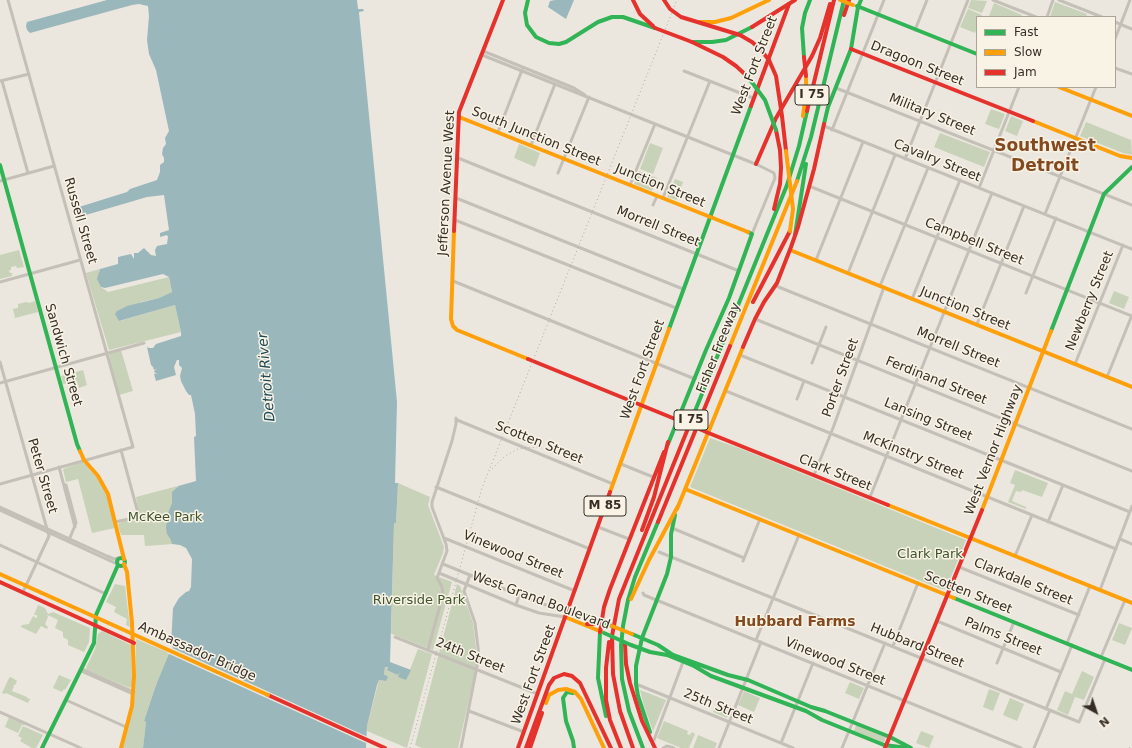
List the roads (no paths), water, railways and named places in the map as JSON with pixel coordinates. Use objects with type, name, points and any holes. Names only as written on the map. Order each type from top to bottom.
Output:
[{"type":"main road","name":"Jefferson Avenue West","points":[[453,326],[451,319],[459,116],[461,106],[503,0]]},
{"type":"main road","points":[[528,0],[525,16],[530,30],[538,38],[552,44],[566,42],[598,22],[612,17],[623,17],[692,42],[723,57],[748,77],[765,100],[776,130],[780,154],[780,180],[767,234]]},
{"type":"main road","points":[[633,0],[640,14],[655,28]]},
{"type":"main road","points":[[664,0],[670,9],[678,15],[740,35],[752,42],[760,49],[770,62],[777,79],[793,209],[790,232],[741,323]]},
{"type":"main road","points":[[696,22],[715,22],[735,16],[769,0]]},
{"type":"main road","name":"West Fort Street","points":[[518,748],[709,217],[790,0]]},
{"type":"main road","points":[[692,42],[726,40],[752,27],[795,0]]},
{"type":"main road","points":[[799,146],[806,100],[806,76],[802,37],[803,23],[810,0]]},
{"type":"main road","points":[[756,164],[776,118],[812,56],[820,38],[831,0]]},
{"type":"main road","name":"Fisher Freeway","points":[[633,748],[618,706],[614,685],[612,641],[614,620],[619,599],[786,185],[799,146],[834,0]]},
{"type":"main road","points":[[840,0],[976,54]]},
{"type":"main road","name":"Fisher Freeway","points":[[644,748],[631,717],[625,696],[622,674],[621,651],[628,600],[635,577],[787,211],[810,141],[844,0]]},
{"type":"main road","points":[[834,44],[849,0]]},
{"type":"main road","points":[[655,748],[642,721],[628,675],[624,621],[640,578],[685,490],[706,432],[726,391],[755,319],[764,302],[776,286],[796,235],[827,113],[851,49],[858,7],[861,0]]},
{"type":"main road","name":"Dragoon Street","points":[[851,49],[1120,156],[1132,158]]},
{"type":"main road","points":[[1061,88],[1132,116]]},
{"type":"main road","name":"South Junction Street","points":[[459,116],[605,175]]},
{"type":"main road","points":[[796,235],[810,141]]},
{"type":"main road","name":"Sandwich Street","points":[[0,165],[2,181],[30,274],[77,444],[84,460],[98,476],[106,489],[121,543],[121,563]]},
{"type":"main road","name":"West Vernor Highway","points":[[886,747],[971,538],[1104,194],[1132,167]]},
{"type":"main road","name":"Junction Street","points":[[605,175],[752,234]]},
{"type":"main road","points":[[621,748],[607,720],[600,691],[598,661],[602,622],[610,589],[653,477],[706,350],[726,307],[752,234]]},
{"type":"main road","name":"Junction Street","points":[[790,250],[1132,387]]},
{"type":"main road","name":"Clark Street","points":[[453,326],[457,330],[641,406],[1132,603]]},
{"type":"main road","points":[[631,567],[637,543],[654,496],[668,442]]},
{"type":"main road","name":"Scotten Street","points":[[685,490],[1132,670]]},
{"type":"main road","points":[[658,748],[643,714],[636,684],[636,666],[642,638],[667,574],[672,528],[678,506]]},
{"type":"main road","points":[[121,543],[121,553],[118,558],[126,575],[134,643],[133,693],[121,748]]},
{"type":"main road","points":[[42,748],[93,646],[96,615],[121,563]]},
{"type":"main road","name":"Ambassador Bridge","points":[[0,574],[385,748]]},
{"type":"main road","points":[[0,582],[134,643]]},
{"type":"main road","name":"West Grand Boulevard","points":[[568,610],[593,618],[642,638],[691,663],[745,680],[890,737],[911,748]]},
{"type":"main road","name":"West Grand Boulevard","points":[[565,617],[639,648],[683,662],[691,663],[711,676],[806,711],[822,720],[886,747],[911,748]]},
{"type":"main road","points":[[571,620],[592,625],[595,623],[593,618]]},
{"type":"main road","points":[[614,620],[607,652],[606,691],[610,717],[621,748]]},
{"type":"main road","points":[[526,748],[549,685],[553,679],[561,675],[572,676],[578,681],[611,748]]},
{"type":"main road","points":[[530,748],[549,696],[558,690],[569,689],[576,693],[581,699],[602,748]]},
{"type":"main road","points":[[574,748],[565,717],[563,698],[565,693],[571,692],[577,697],[593,727]]},
{"type":"main road","points":[[618,706],[636,748]]},
{"type":"main road","points":[[631,717],[648,748]]},
{"type":"street","name":"Russell Street","points":[[8,0],[133,447],[121,450]]},
{"type":"street","points":[[832,130],[884,0]]},
{"type":"street","points":[[915,30],[927,0]]},
{"type":"street","points":[[905,158],[968,0]]},
{"type":"street","points":[[993,0],[1033,16]]},
{"type":"street","points":[[1047,16],[1053,0]]},
{"type":"street","points":[[1059,0],[1099,16]]},
{"type":"street","points":[[1116,36],[1130,0]]},
{"type":"street","points":[[1116,22],[1132,29]]},
{"type":"street","points":[[482,53],[556,82],[688,138],[756,164],[775,174],[752,234]]},
{"type":"street","points":[[1116,68],[1132,74]]},
{"type":"street","points":[[498,132],[523,69]]},
{"type":"street","points":[[684,71],[753,98]]},
{"type":"street","points":[[28,74],[1,81],[28,173]]},
{"type":"street","points":[[663,198],[710,81]]},
{"type":"street","points":[[531,145],[556,82]]},
{"type":"street","name":"Military Street","points":[[836,88],[1132,205]]},
{"type":"street","points":[[979,188],[1019,88]]},
{"type":"street","points":[[1045,214],[1096,88]]},
{"type":"street","points":[[558,172],[589,97]]},
{"type":"street","points":[[630,185],[655,124]]},
{"type":"street","name":"Cavalry Street","points":[[824,126],[1132,249]]},
{"type":"street","points":[[816,260],[863,142]]},
{"type":"street","points":[[848,273],[895,155]]},
{"type":"street","name":"Morrell Street","points":[[458,158],[739,271]]},
{"type":"street","points":[[2,181],[54,166]]},
{"type":"street","name":"Porter Street","points":[[814,475],[831,434],[871,324],[882,286],[928,168]]},
{"type":"street","points":[[912,299],[960,180]]},
{"type":"street","name":"Campbell Street","points":[[809,186],[1132,316]]},
{"type":"street","points":[[870,497],[992,193]]},
{"type":"street","points":[[653,205],[657,196]]},
{"type":"street","points":[[456,198],[683,289]]},
{"type":"street","points":[[977,324],[1024,206]]},
{"type":"street","points":[[1026,293],[1056,218]]},
{"type":"street","points":[[455,220],[676,308]]},
{"type":"street","name":"Newberry Street","points":[[1075,364],[1123,245]]},
{"type":"street","points":[[0,282],[80,260]]},
{"type":"street","points":[[453,281],[695,379]]},
{"type":"street","name":"Morrell Street","points":[[776,286],[1132,429]]},
{"type":"street","points":[[1107,377],[1132,316]]},
{"type":"street","name":"Ferdinand Street","points":[[755,319],[1132,471]]},
{"type":"street","points":[[812,363],[826,327]]},
{"type":"street","points":[[0,383],[144,343]]},
{"type":"street","name":"Lansing Street","points":[[740,355],[1130,512]]},
{"type":"street","name":"Peter Street","points":[[0,362],[48,538],[23,592]]},
{"type":"street","points":[[797,400],[804,381]]},
{"type":"street","name":"McKinstry Street","points":[[726,391],[1116,549]]},
{"type":"street","name":"Scotten Street","points":[[436,487],[452,441],[456,419],[613,484]]},
{"type":"street","points":[[0,484],[121,450],[138,510],[137,515],[134,518],[115,522]]},
{"type":"street","points":[[620,464],[653,477]]},
{"type":"street","points":[[59,467],[64,484],[66,485],[76,523],[69,540]]},
{"type":"street","points":[[1048,522],[1063,485]]},
{"type":"street","points":[[428,650],[443,594],[442,587],[438,579],[447,551],[444,538],[432,507],[432,500],[436,487],[590,549]]},
{"type":"street","points":[[1100,590],[1132,506]]},
{"type":"street","points":[[0,508],[121,563]]},
{"type":"street","points":[[1015,556],[1032,515]]},
{"type":"street","points":[[672,528],[744,559],[760,520]]},
{"type":"street","points":[[598,526],[629,539]]},
{"type":"street","points":[[756,640],[799,535]]},
{"type":"street","name":"Vinewood Street","points":[[444,538],[574,591]]},
{"type":"street","points":[[1120,539],[1132,544]]},
{"type":"street","points":[[69,540],[111,558],[118,558]]},
{"type":"street","points":[[0,545],[106,594]]},
{"type":"street","name":"Hubbard Street","points":[[659,552],[688,562],[1079,722],[1103,658]]},
{"type":"street","name":"West Grand Boulevard","points":[[443,564],[536,602],[568,610]]},
{"type":"street","name":"Clarkdale Street","points":[[959,567],[1079,615]]},
{"type":"street","name":"West Grand Boulevard","points":[[439,573],[536,612],[565,617]]},
{"type":"street","points":[[461,748],[479,656],[475,623],[464,593],[470,575]]},
{"type":"street","points":[[893,646],[918,583]]},
{"type":"street","points":[[1067,643],[1090,586]]},
{"type":"street","name":"Vinewood Street","points":[[643,593],[644,595],[1021,748]]},
{"type":"street","points":[[516,605],[519,595]]},
{"type":"street","points":[[1103,658],[1125,600]]},
{"type":"street","points":[[552,615],[550,611],[554,607]]},
{"type":"street","name":"Palms Street","points":[[937,621],[1062,672]]},
{"type":"street","points":[[997,663],[1014,622]]},
{"type":"street","name":"24th Street","points":[[395,637],[538,694]]},
{"type":"street","points":[[719,748],[728,721],[761,642]]},
{"type":"street","points":[[842,748],[885,643]]},
{"type":"street","points":[[1034,748],[1072,646]]},
{"type":"street","points":[[654,740],[683,662]]},
{"type":"street","points":[[781,743],[813,663]]},
{"type":"street","points":[[82,670],[133,693]]},
{"type":"street","name":"25th Street","points":[[636,684],[794,748]]},
{"type":"street","points":[[66,700],[126,727]]},
{"type":"street","points":[[469,711],[524,732]]},
{"type":"street","points":[[0,712],[81,748]]},
{"type":"street","points":[[650,732],[657,732]]},
{"type":"street","points":[[663,748],[667,746],[674,748]]},
{"type":"water","name":"Detroit River","points":[[107,0],[357,0],[358,9],[363,9],[364,11],[359,13],[397,402],[395,483],[398,483],[396,523],[394,523],[390,662],[411,670],[406,680],[398,677],[400,672],[398,675],[387,670],[388,667],[385,667],[384,674],[388,677],[386,681],[379,680],[377,685],[367,726],[366,748],[143,748],[146,722],[144,721],[156,685],[170,651],[173,648],[171,645],[173,608],[179,598],[189,591],[191,587],[192,559],[186,548],[180,545],[172,544],[166,528],[167,516],[172,503],[172,492],[179,486],[196,481],[194,437],[196,436],[195,414],[191,395],[189,395],[186,391],[181,381],[180,376],[182,368],[179,365],[179,360],[177,360],[174,367],[176,375],[156,381],[154,374],[158,373],[155,373],[154,371],[157,369],[154,370],[151,365],[147,347],[153,348],[156,344],[181,336],[175,305],[119,321],[115,314],[117,311],[127,306],[159,298],[172,292],[169,277],[163,274],[105,288],[101,287],[97,279],[100,269],[118,264],[118,257],[131,254],[134,259],[134,253],[138,253],[144,248],[151,255],[156,256],[155,250],[157,246],[167,244],[167,235],[160,237],[160,233],[169,230],[164,195],[147,197],[79,217],[77,214],[79,207],[127,192],[130,189],[157,180],[160,172],[160,165],[164,162],[162,154],[163,148],[166,144],[165,138],[169,131],[156,70],[149,54],[147,40],[149,16],[148,6],[139,4],[132,5],[30,33],[26,26],[27,22]]},
{"type":"water","points":[[574,0],[566,19],[548,7],[550,1]]},
{"type":"railway","points":[[410,748],[482,488],[677,0]]},
{"type":"railway","points":[[492,469],[505,456],[518,449],[538,447],[552,451]]},
{"type":"railway","points":[[1129,748],[1132,745]]},
{"type":"district","name":"Southwest Detroit","points":[[1045,157]]},
{"type":"district","name":"Hubbard Farms","points":[[795,622]]},
{"type":"park label","name":"McKee Park","points":[[165,518]]},
{"type":"park label","name":"Clark Park","points":[[930,555]]},
{"type":"park label","name":"Riverside Park","points":[[419,601]]}]
